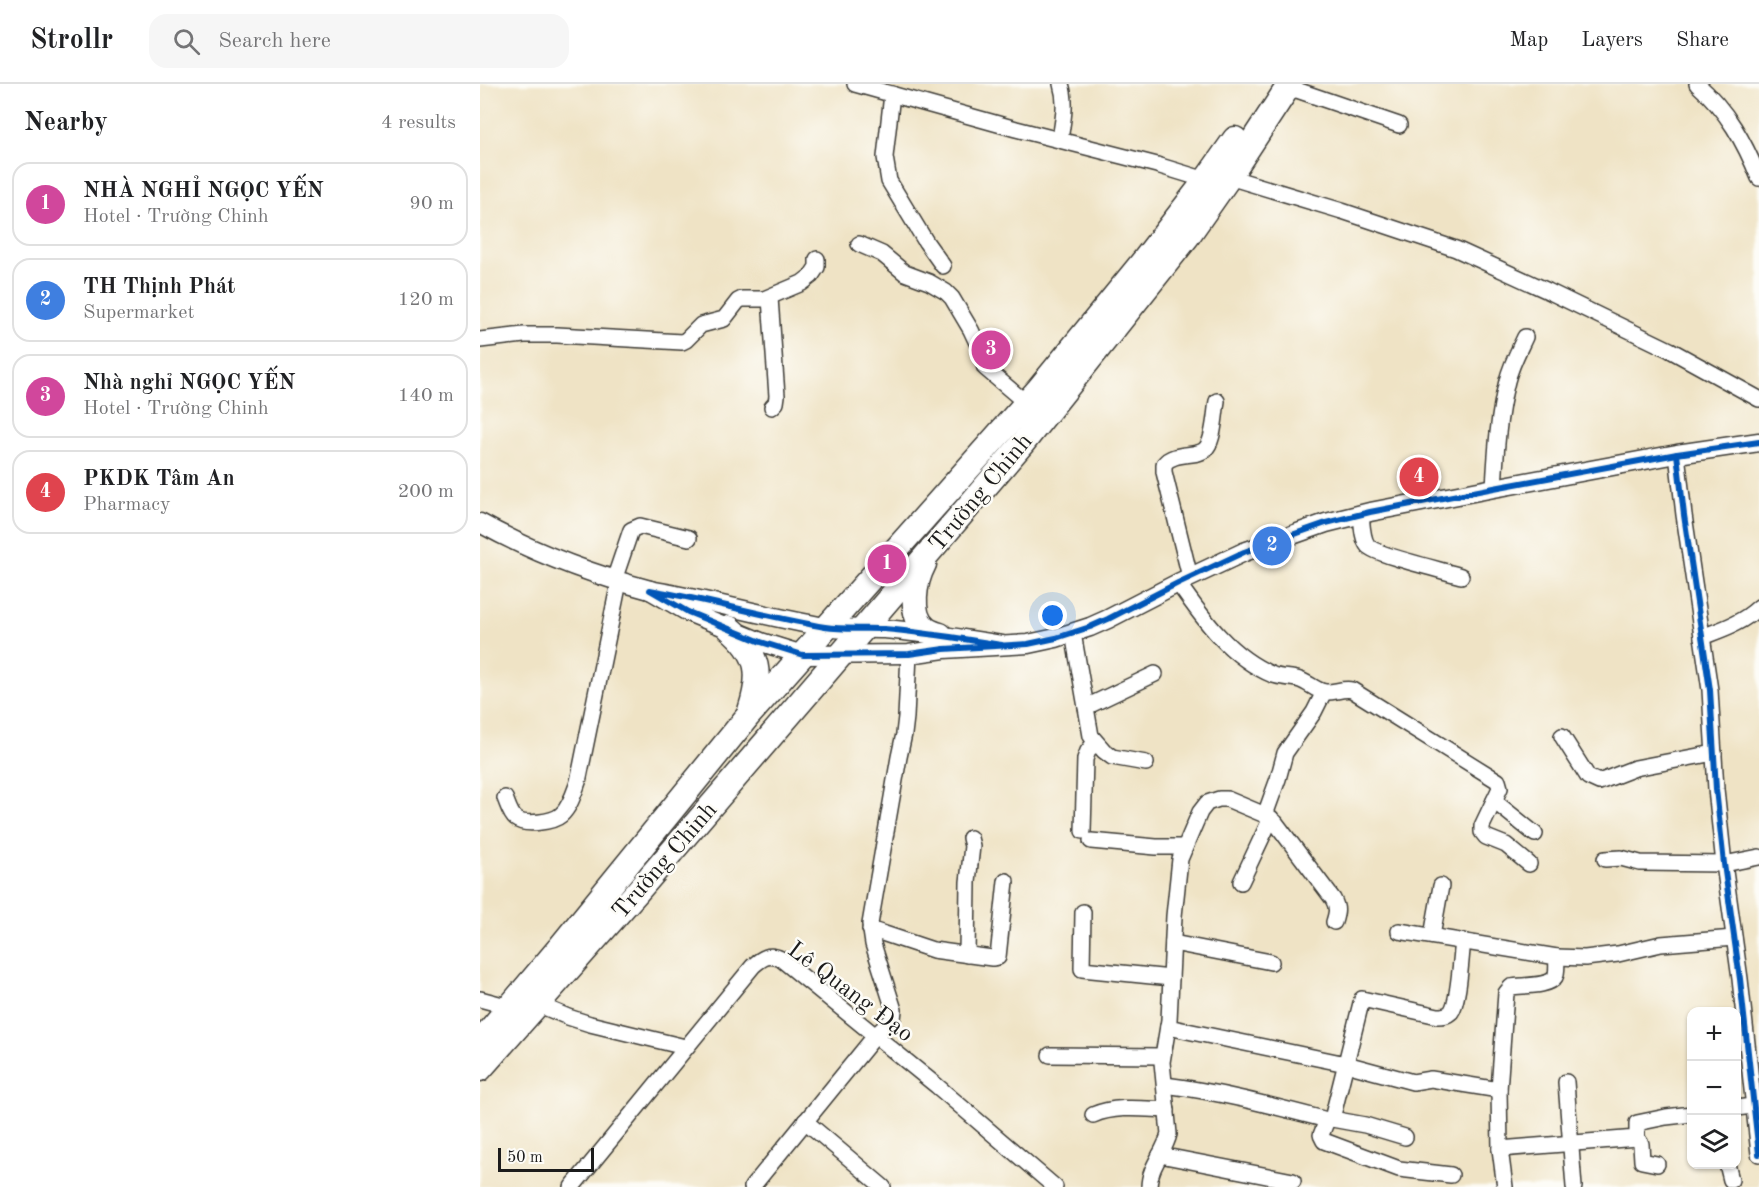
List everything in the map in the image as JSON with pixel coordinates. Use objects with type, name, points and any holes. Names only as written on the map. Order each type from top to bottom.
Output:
[{"type":"highway","name":"Trường Chinh","points":[[480,1069],[637,892],[1022,444],[1187,237],[1218,178],[1226,154],[1283,85]]},
{"type":"highway","name":"Trường Chinh","points":[[480,1042],[748,716],[1026,403],[1135,271],[1218,178]]},
{"type":"highway","points":[[932,548],[918,575],[914,592],[915,608],[920,622],[926,629],[940,635]]},
{"type":"highway","points":[[729,628],[749,648],[755,666],[758,681],[748,716]]},
{"type":"street","points":[[855,84],[1157,165],[1218,178],[1342,211],[1456,249],[1670,350],[1759,399]]},
{"type":"street","points":[[1060,139],[1065,98],[1061,84]]},
{"type":"street","points":[[1697,84],[1724,112],[1737,132],[1759,178]]},
{"type":"street","points":[[1283,85],[1399,125]]},
{"type":"street","points":[[892,94],[885,157],[889,181],[943,266]]},
{"type":"street","points":[[859,244],[882,255],[905,273],[929,282],[946,292],[972,330],[985,368],[1026,403]]},
{"type":"street","points":[[480,340],[524,335],[557,335],[682,342],[701,325],[724,319],[742,299],[770,298],[802,283],[817,267],[817,259]]},
{"type":"street","points":[[770,298],[777,396],[776,403],[772,407]]},
{"type":"street","points":[[1494,488],[1498,431],[1505,390],[1514,361],[1525,338]]},
{"type":"street","points":[[1217,401],[1208,447],[1198,453],[1171,458],[1164,464],[1184,580],[1204,619],[1243,657],[1272,674],[1298,679],[1324,692],[1352,690],[1498,781],[1500,788],[1482,826],[1482,832],[1486,837],[1506,845],[1530,864]]},
{"type":"street","points":[[650,590],[688,612],[802,655],[909,654],[1035,643],[1073,633],[1108,620],[1184,580],[1259,545],[1326,523],[1494,488],[1677,454],[1759,442]]},
{"type":"street","points":[[1677,454],[1710,690],[1716,789],[1724,864],[1740,979],[1753,1049],[1753,1106],[1759,1154]]},
{"type":"street","points":[[1361,514],[1366,544],[1370,548],[1461,576]]},
{"type":"street","points":[[480,523],[534,551],[616,581],[650,590],[827,627],[884,629],[1002,645]]},
{"type":"street","points":[[505,798],[510,811],[515,818],[521,821],[552,820],[562,814],[578,782],[616,581],[631,530],[640,526],[689,538]]},
{"type":"street","points":[[1702,637],[1732,626],[1751,615],[1759,607]]},
{"type":"street","points":[[1073,633],[1090,731],[1095,742],[1112,757],[1146,763]]},
{"type":"street","points":[[752,1187],[875,1035],[893,1019],[894,1010],[870,929],[896,768],[904,734],[909,654]]},
{"type":"street","points":[[1086,707],[1155,674]]},
{"type":"street","points":[[1241,882],[1268,817],[1285,753],[1314,712],[1324,692]]},
{"type":"street","points":[[1562,736],[1588,777],[1599,782],[1615,778],[1635,768],[1714,753]]},
{"type":"street","points":[[1095,742],[1085,759],[1087,836],[1156,847],[1185,847]]},
{"type":"street","points":[[1149,1187],[1153,1168],[1169,1134],[1162,1056],[1168,1027],[1180,859],[1200,812],[1207,803],[1227,799],[1268,817],[1333,899],[1337,906],[1334,922]]},
{"type":"street","points":[[1494,801],[1535,834]]},
{"type":"street","points":[[967,955],[969,869],[972,846],[970,838]]},
{"type":"street","points":[[1605,859],[1621,858],[1640,863],[1724,864],[1759,857]]},
{"type":"street","points":[[870,929],[933,950],[998,957],[1006,881]]},
{"type":"street","points":[[1432,936],[1441,886]]},
{"type":"street","points":[[1083,912],[1082,969],[1172,978]]},
{"type":"street","points":[[1399,931],[1557,957],[1585,958],[1618,954],[1661,944],[1734,938]]},
{"type":"street","points":[[1451,1175],[1399,1168],[1368,1159],[1324,1141],[1321,1135],[1329,1120],[1346,1064],[1362,999],[1445,1016],[1450,1012],[1456,998],[1463,941]]},
{"type":"street","points":[[1173,943],[1271,962]]},
{"type":"street","name":"Lê Quang Đạo","points":[[572,1187],[753,966],[762,958],[775,956],[875,1035],[1055,1187]]},
{"type":"street","points":[[1505,1187],[1500,1149],[1499,1090],[1507,989],[1551,982],[1556,973],[1557,957]]},
{"type":"street","points":[[480,999],[510,1007]]},
{"type":"street","points":[[537,1004],[590,1024],[686,1047]]},
{"type":"street","points":[[1168,1027],[1346,1064],[1413,1082],[1431,1078],[1499,1090]]},
{"type":"street","points":[[1050,1054],[1162,1056]]},
{"type":"street","points":[[1566,1082],[1574,1187]]},
{"type":"street","points":[[1165,1086],[1186,1088],[1329,1120],[1365,1125],[1405,1137]]},
{"type":"street","points":[[1741,1108],[1753,1106]]},
{"type":"street","points":[[1093,1115],[1102,1111],[1120,1109],[1167,1110]]},
{"type":"street","points":[[1657,1164],[1642,1161],[1641,1144],[1637,1138],[1637,1124],[1666,1116],[1687,1114]]},
{"type":"street","points":[[805,1121],[884,1187]]},
{"type":"street","points":[[1500,1149],[1637,1138]]},
{"type":"street","points":[[1160,1155],[1293,1181]]},
{"type":"street","points":[[1728,1169],[1731,1180]]},
{"type":"cycle path","points":[[1002,645],[899,630],[825,627],[650,590],[688,612],[761,642],[803,655],[909,654],[944,649],[1028,644],[1090,627],[1244,552],[1326,523],[1494,488],[1677,454],[1759,442]]},
{"type":"cycle path","points":[[1677,454],[1710,690],[1716,789],[1759,1154]]},
{"type":"place","name":"Nhà nghỉ NGỌC YẾN","points":[[991,350]]},
{"type":"place","name":"PKDK Tâm An","points":[[1419,477]]},
{"type":"place","name":"TH Thịnh Phát","points":[[1272,546]]},
{"type":"place","name":"NHÀ NGHỈ NGỌC YẾN","points":[[887,564]]}]
